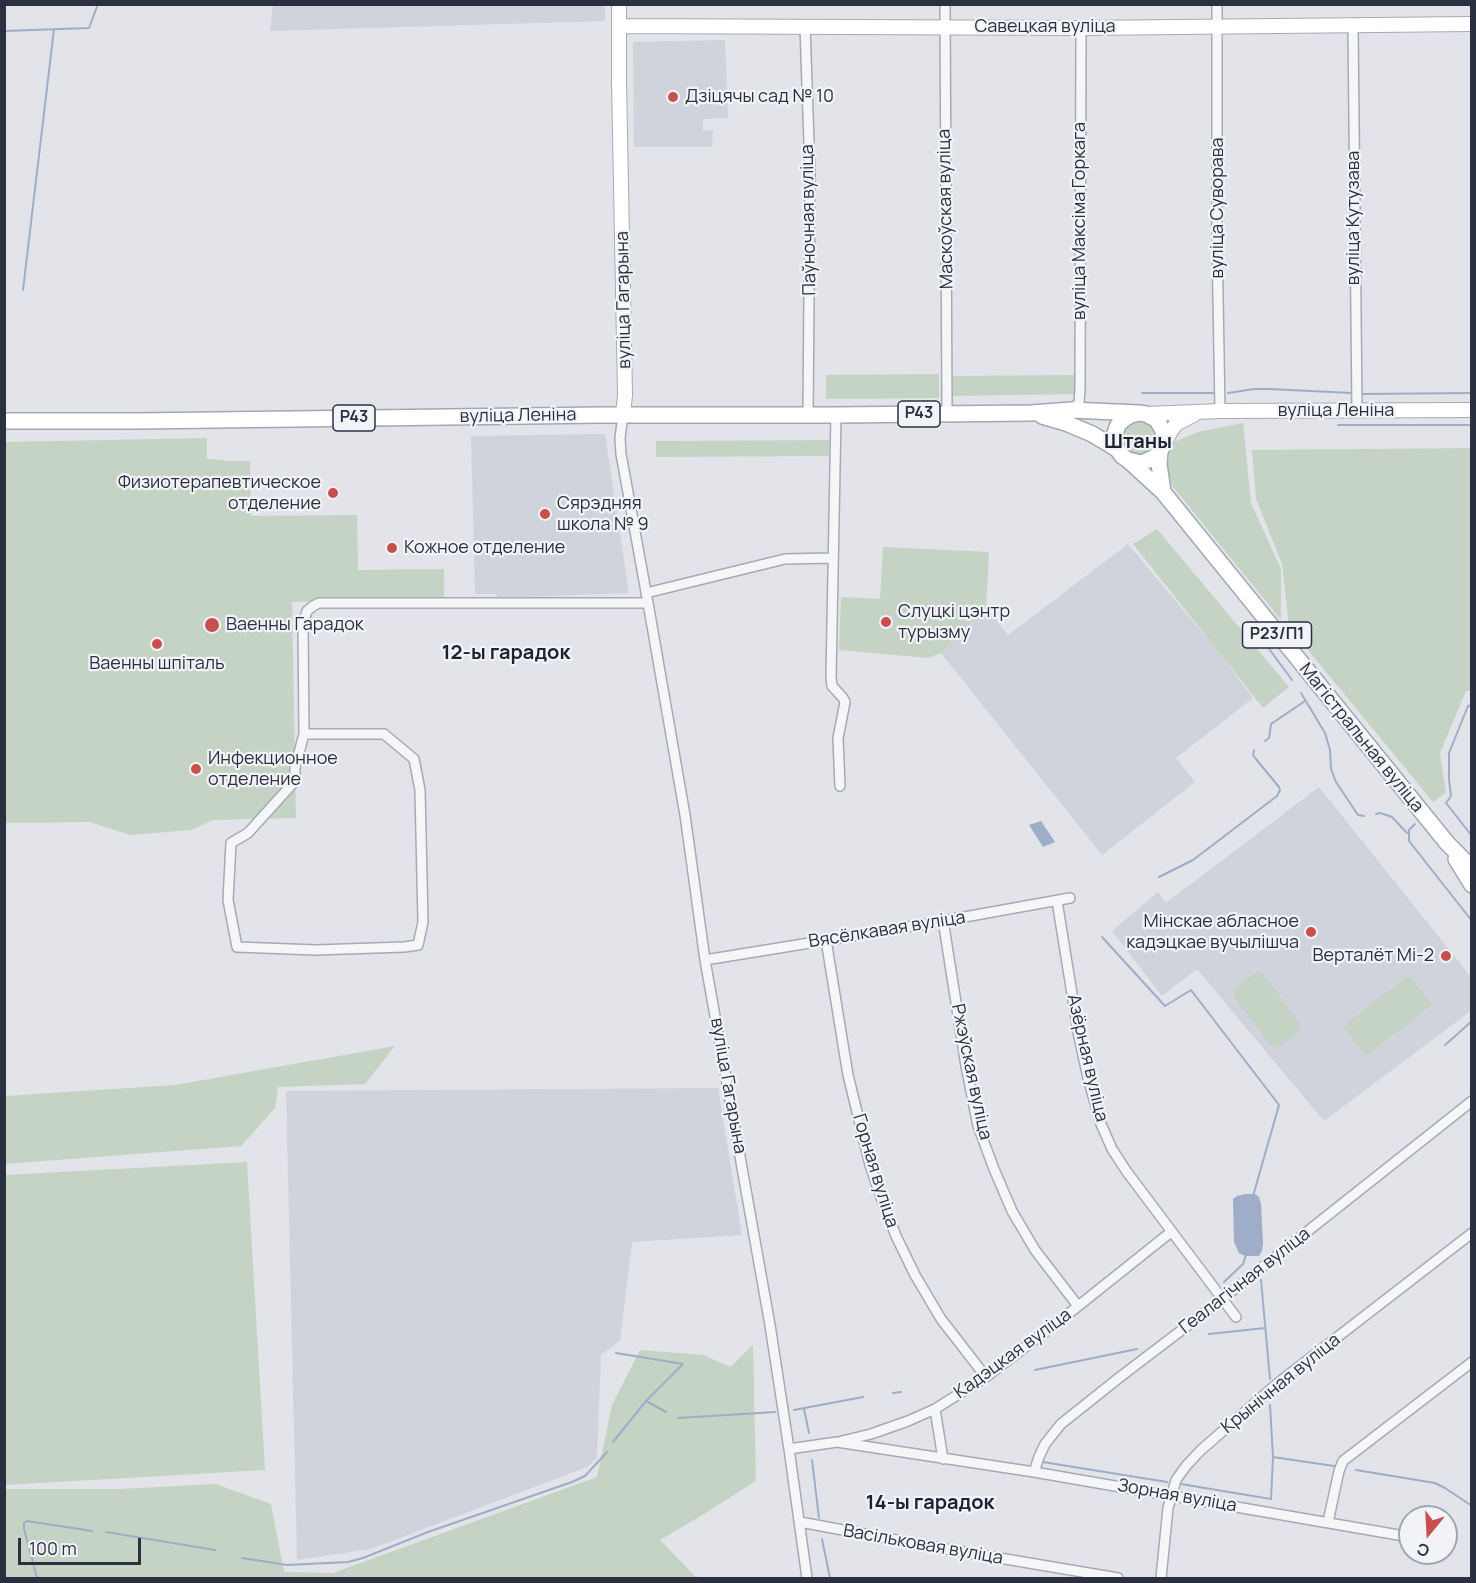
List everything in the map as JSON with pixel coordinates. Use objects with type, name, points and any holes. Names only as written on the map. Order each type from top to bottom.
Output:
[{"type":"main road","name":"вуліца Леніна","points":[[4,421],[947,413],[1031,413],[1069,417],[1142,414]]},
{"type":"main road","points":[[1162,448],[1155,458],[1142,463],[1123,455],[1115,441],[1118,425],[1131,415],[1142,414],[1157,420],[1161,425],[1164,431],[1162,448],[1158,464],[1162,492]]},
{"type":"main road","name":"вуліца Леніна","points":[[1069,417],[1123,455]]},
{"type":"main road","name":"Магістральная вуліца","points":[[1123,455],[1162,492],[1447,843],[1472,868]]},
{"type":"main road","name":"Магістральная вуліца","points":[[1447,843],[1472,885]]},
{"type":"street","name":"вуліца Гагарына","points":[[619,4],[625,395],[620,438],[621,454],[685,815],[705,960],[768,1314],[807,1578]]},
{"type":"street","name":"Маскоўская вуліца","points":[[945,4],[947,413]]},
{"type":"street","name":"вуліца Суворава","points":[[1217,4],[1220,411]]},
{"type":"street","name":"Савецкая вуліца","points":[[619,26],[1081,28],[1472,24]]},
{"type":"street","name":"вуліца Кутузава","points":[[1353,25],[1357,411]]},
{"type":"street","name":"Паўночная вуліца","points":[[805,26],[810,172],[808,415]]},
{"type":"street","name":"вуліца Максіма Горкага","points":[[1069,417],[1079,403],[1080,389],[1081,28]]},
{"type":"street","name":"вуліца Леніна","points":[[1142,414],[1200,411],[1472,410]]},
{"type":"street","points":[[1162,448],[1176,424],[1200,411]]},
{"type":"street","points":[[836,415],[831,677],[832,686],[845,702],[838,738],[840,786]]},
{"type":"street","points":[[304,734],[384,734],[414,759],[420,790],[423,922],[418,945],[316,950],[237,947],[228,900],[231,843],[248,833],[295,781],[295,768],[304,734],[303,624],[307,611],[319,603],[647,598],[785,559],[833,558]]},
{"type":"street","name":"Вясёлкавая вуліца","points":[[705,960],[1070,898]]},
{"type":"street","name":"Азёрная вуліца","points":[[1057,901],[1079,1037],[1101,1124],[1112,1149],[1236,1317]]},
{"type":"street","name":"Ржэўская вуліца","points":[[944,920],[966,1066],[978,1126],[1012,1211],[1035,1250],[1078,1306]]},
{"type":"street","name":"Горная вуліца","points":[[826,940],[848,1075],[868,1156],[882,1200],[915,1275],[941,1318],[986,1377]]},
{"type":"street","name":"Геалагічная вуліца","points":[[1034,1472],[1045,1444],[1061,1424],[1472,1101]]},
{"type":"street","name":"Кадэцкая вуліца","points":[[837,1442],[871,1434],[935,1409],[986,1377],[1172,1232]]},
{"type":"street","name":"Крынічная вуліца","points":[[1161,1578],[1168,1508],[1176,1480],[1186,1466],[1201,1450],[1278,1383],[1472,1233]]},
{"type":"street","points":[[1328,1522],[1343,1461],[1472,1362]]},
{"type":"street","points":[[935,1409],[943,1459]]},
{"type":"street","name":"Зорная вуліца","points":[[789,1449],[837,1442],[1034,1472],[1398,1534]]},
{"type":"street","name":"Васільковая вуліца","points":[[800,1522],[934,1548],[1118,1578]]},
{"type":"shaded area","points":[[273,5],[605,5],[605,21],[270,31]]},
{"type":"shaded area","points":[[725,40],[728,118],[703,119],[703,131],[713,130],[712,147],[634,147],[633,42]]},
{"type":"shaded area","name":"Сярэдняя школа № 9","points":[[605,434],[629,593],[497,598],[496,594],[475,594],[471,436]]},
{"type":"shaded area","points":[[1128,544],[1217,650],[1253,698],[1176,758],[1195,782],[1102,855],[941,653],[986,607],[1008,635]]},
{"type":"shaded area","name":"Мінскае абласное кадэцкае вучылішча","points":[[1319,787],[1471,977],[1471,1011],[1324,1121],[1197,969],[1162,996],[1112,931],[1158,892],[1166,903]]},
{"type":"shaded area","points":[[718,1088],[742,1235],[632,1242],[620,1341],[601,1355],[597,1458],[587,1467],[371,1549],[297,1560],[286,1091]]},
{"type":"green space","points":[[939,374],[939,398],[826,399],[826,375]]},
{"type":"green space","points":[[1076,375],[1076,394],[951,396],[951,376]]},
{"type":"green space","points":[[1132,420],[1145,421],[1154,429],[1155,446],[1146,455],[1135,456],[1125,451],[1120,434]]},
{"type":"green space","points":[[1243,423],[1251,503],[1281,569],[1281,620],[1165,477],[1172,443],[1198,432]]},
{"type":"green space","points":[[207,438],[207,459],[250,461],[251,516],[357,515],[358,570],[444,569],[444,599],[292,602],[296,818],[213,820],[191,830],[131,835],[89,822],[5,823],[4,442]]},
{"type":"green space","points":[[829,440],[829,456],[656,457],[656,441]]},
{"type":"green space","points":[[1471,448],[1471,691],[1466,691],[1440,753],[1446,793],[1433,802],[1289,627],[1282,564],[1256,499],[1252,450]]},
{"type":"green space","points":[[1157,529],[1289,687],[1263,708],[1133,544]]},
{"type":"green space","points":[[883,547],[989,552],[986,607],[941,653],[928,658],[839,650],[841,597],[880,599]]},
{"type":"green space","points":[[1258,972],[1263,974],[1299,1022],[1298,1032],[1277,1048],[1270,1045],[1234,997],[1236,988]]},
{"type":"green space","points":[[1409,975],[1432,1005],[1366,1056],[1343,1026]]},
{"type":"green space","points":[[395,1046],[365,1084],[278,1087],[275,1108],[241,1146],[5,1164],[5,1096],[175,1085]]},
{"type":"green space","points":[[247,1162],[265,1470],[5,1485],[5,1175]]},
{"type":"green space","points":[[753,1345],[756,1481],[660,1540],[695,1576],[703,1578],[5,1578],[5,1489],[119,1489],[216,1484],[271,1504],[284,1572],[333,1573],[597,1477],[612,1405],[640,1350],[704,1355],[730,1367]]},
{"type":"water","points":[[1041,821],[1055,842],[1043,847],[1029,825]]},
{"type":"water","points":[[1245,1194],[1255,1194],[1259,1197],[1261,1204],[1263,1243],[1259,1256],[1245,1256],[1239,1253],[1234,1242],[1233,1199]]},
{"type":"waterway","points":[[4,31],[89,28],[98,4]]},
{"type":"waterway","points":[[23,290],[54,29]]},
{"type":"waterway","points":[[1228,393],[1254,389],[1352,393]]},
{"type":"waterway","points":[[1142,393],[1217,393]]},
{"type":"waterway","points":[[1362,394],[1472,393]]},
{"type":"waterway","points":[[1338,425],[1472,425]]},
{"type":"waterway","points":[[1267,646],[1292,680]]},
{"type":"waterway","points":[[1301,693],[1325,733],[1330,750],[1331,769],[1336,782],[1358,815],[1364,816]]},
{"type":"waterway","points":[[1265,741],[1269,738],[1271,724],[1305,701]]},
{"type":"waterway","points":[[1472,705],[1468,706],[1449,753],[1451,796],[1446,803],[1472,836]]},
{"type":"waterway","points":[[1159,877],[1193,860],[1277,796],[1279,787],[1253,755],[1254,750]]},
{"type":"waterway","points":[[1376,814],[1392,817],[1407,833]]},
{"type":"waterway","points":[[1415,824],[1409,830],[1409,841],[1472,921]]},
{"type":"waterway","points":[[1102,937],[1165,1006],[1191,990],[1279,1105],[1253,1196]]},
{"type":"waterway","points":[[1445,1045],[1472,1021]]},
{"type":"waterway","points":[[1224,1282],[1243,1264],[1246,1255]]},
{"type":"waterway","points":[[1261,1280],[1270,1379]]},
{"type":"waterway","points":[[1209,1334],[1265,1328]]},
{"type":"waterway","points":[[1035,1370],[1137,1349]]},
{"type":"waterway","points":[[616,1353],[683,1364],[646,1401],[666,1412]]},
{"type":"waterway","points":[[893,1393],[901,1392]]},
{"type":"waterway","points":[[794,1410],[863,1397]]},
{"type":"waterway","points":[[613,1442],[646,1401]]},
{"type":"waterway","points":[[1181,1484],[1271,1499],[1273,1457],[1270,1405]]},
{"type":"waterway","points":[[804,1409],[809,1433]]},
{"type":"waterway","points":[[678,1418],[775,1412]]},
{"type":"waterway","points":[[242,1558],[287,1565],[348,1562],[363,1558],[428,1532],[572,1482],[585,1476],[607,1452]]},
{"type":"waterway","points":[[1273,1457],[1334,1466]]},
{"type":"waterway","points":[[812,1460],[819,1518]]},
{"type":"waterway","points":[[1043,1462],[1167,1482]]},
{"type":"waterway","points":[[1356,1470],[1435,1483],[1472,1506]]},
{"type":"waterway","points":[[37,1578],[24,1523],[27,1521],[92,1531]]},
{"type":"waterway","points":[[106,1532],[215,1550]]},
{"type":"waterway","points":[[822,1539],[830,1578]]},
{"type":"place","name":"Дзіцячы сад № 10","points":[[673,97]]},
{"type":"place","name":"Физиотерапевтическое отделение","points":[[333,493]]},
{"type":"place","name":"Сярэдняя школа № 9","points":[[545,514]]},
{"type":"place","name":"Кожное отделение","points":[[392,548]]},
{"type":"place","name":"Слуцкі цэнтр турызму","points":[[886,622]]},
{"type":"place","name":"Ваенны Гарадок","points":[[212,625]]},
{"type":"place","name":"Ваенны шпіталь","points":[[157,644]]},
{"type":"place","name":"Инфекционное отделение","points":[[196,769]]},
{"type":"place","name":"Мінскае абласное кадэцкае вучылішча","points":[[1311,932]]},
{"type":"place","name":"Верталёт Мі-2","points":[[1446,956]]},
{"type":"district","name":"Штаны","points":[[1138,442]]},
{"type":"district","name":"12-ы гарадок","points":[[506,653]]},
{"type":"district","name":"14-ы гарадок","points":[[930,1503]]}]
